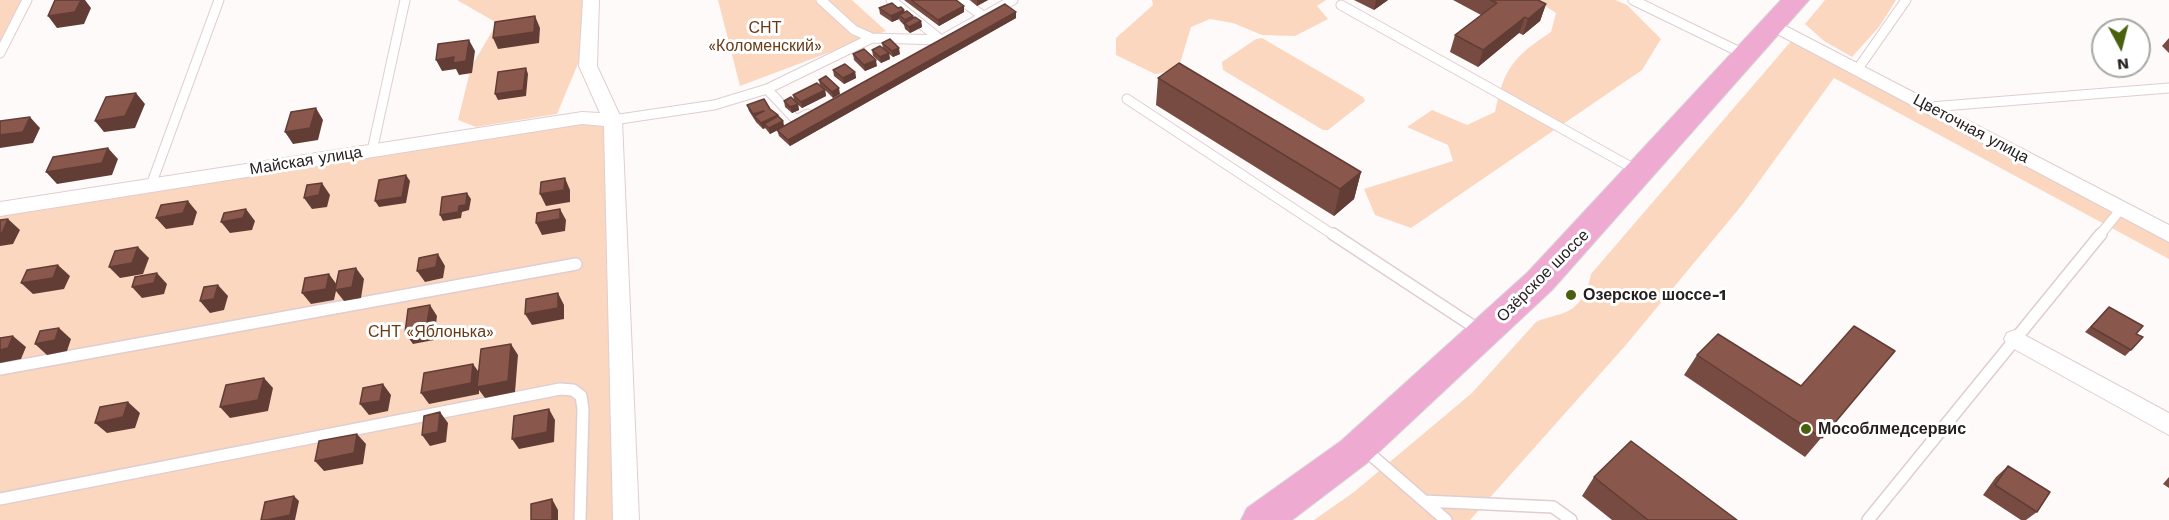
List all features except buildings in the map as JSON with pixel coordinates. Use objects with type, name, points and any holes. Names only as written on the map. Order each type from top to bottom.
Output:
[{"type":"main road","name":"Озёрское шоссе","points":[[1261,520],[1361,446],[1540,281],[1641,173],[1796,0]]},
{"type":"street","points":[[591,0],[588,66],[613,120],[626,520]]},
{"type":"street","name":"Цветочная улица","points":[[1774,25],[2169,234]]},
{"type":"street","name":"Майская улица","points":[[0,208],[582,118],[613,120]]},
{"type":"street","points":[[2015,339],[2169,424]]},
{"type":"lane","points":[[0,53],[27,0]]},
{"type":"lane","points":[[151,185],[219,0]]},
{"type":"lane","points":[[372,151],[405,0]]},
{"type":"lane","points":[[821,0],[854,30],[872,38],[942,40]]},
{"type":"lane","points":[[891,0],[942,40]]},
{"type":"lane","points":[[961,0],[983,16]]},
{"type":"lane","points":[[924,50],[1013,0]]},
{"type":"lane","points":[[1633,0],[1746,55]]},
{"type":"lane","points":[[1857,70],[1906,0]]},
{"type":"lane","points":[[1341,5],[1641,173]]},
{"type":"lane","points":[[613,120],[714,105],[767,89],[872,38]]},
{"type":"lane","points":[[1930,107],[2169,88]]},
{"type":"lane","points":[[767,89],[796,120],[816,109]]},
{"type":"lane","points":[[1127,99],[1485,334]]},
{"type":"lane","points":[[1868,520],[2121,209]]},
{"type":"lane","points":[[0,369],[576,264]]},
{"type":"lane","points":[[0,499],[560,389],[573,390],[582,396],[580,520]]},
{"type":"lane","points":[[1361,446],[1446,520]]},
{"type":"lane","points":[[1424,501],[1554,507],[1571,520]]},
{"type":"green space","points":[[0,0],[27,0],[0,53]]},
{"type":"green space","points":[[457,0],[583,0],[580,59],[557,114],[476,127],[458,120],[471,67],[497,23]]},
{"type":"green space","name":"СНТ «Коломенский»","points":[[718,0],[852,0],[886,31],[740,86]]},
{"type":"green space","points":[[1152,0],[1326,0],[1317,6],[1328,19],[1295,36],[1262,35],[1233,23],[1210,19],[1191,27],[1178,70],[1155,74],[1116,55],[1116,38],[1153,5]]},
{"type":"green space","points":[[1536,0],[1615,0],[1627,5],[1661,39],[1642,70],[1411,228],[1375,215],[1364,189],[1453,161],[1448,145],[1407,127],[1432,110],[1467,125],[1495,112],[1502,84],[1512,65],[1527,49],[1551,32],[1556,13]]},
{"type":"green space","points":[[1825,0],[1896,0],[1879,27],[1852,57],[1824,41],[1805,24]]},
{"type":"green space","points":[[1262,38],[1363,97],[1365,101],[1328,130],[1323,130],[1223,70],[1222,62],[1256,39]]},
{"type":"green space","points":[[1793,39],[2169,239],[2169,259],[1834,78],[1742,205],[1625,346],[1470,520],[1314,520],[1354,492],[1472,393],[1536,322],[1564,313],[1577,305],[1586,290],[1591,274]]},
{"type":"green space","name":"СНТ «Яблонька»","points":[[582,118],[613,120],[626,520],[0,520],[0,209]]},
{"type":"place","name":"Озерское шоссе-1","points":[[1571,295]]},
{"type":"place","name":"Мособлмедсервис","points":[[1806,429]]}]
